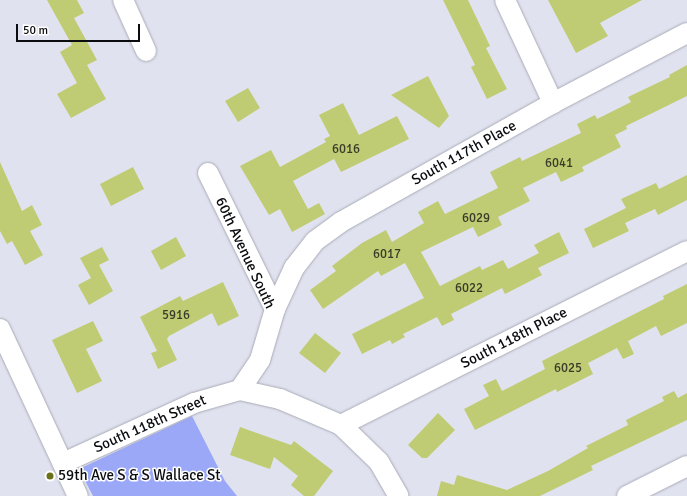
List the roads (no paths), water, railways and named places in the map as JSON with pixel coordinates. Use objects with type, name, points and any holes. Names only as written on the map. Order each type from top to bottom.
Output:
[{"type":"street","points":[[123,0],[146,51]]},
{"type":"street","points":[[505,0],[553,103]]},
{"type":"street","name":"South 117th Place","points":[[275,309],[294,268],[315,241],[342,222],[553,103],[687,33]]},
{"type":"street","name":"60th Avenue South","points":[[208,173],[275,309],[260,360],[240,390]]},
{"type":"street","name":"South 118th Place","points":[[341,425],[687,251]]},
{"type":"street","points":[[0,329],[78,496]]},
{"type":"street","points":[[240,390],[280,399],[341,425],[379,462],[399,496]]},
{"type":"street","name":"South 118th Street","points":[[63,463],[194,403],[240,390]]},
{"type":"street","points":[[627,496],[687,466]]},
{"type":"place","name":"59th Ave S & S Wallace St","points":[[50,476]]}]
